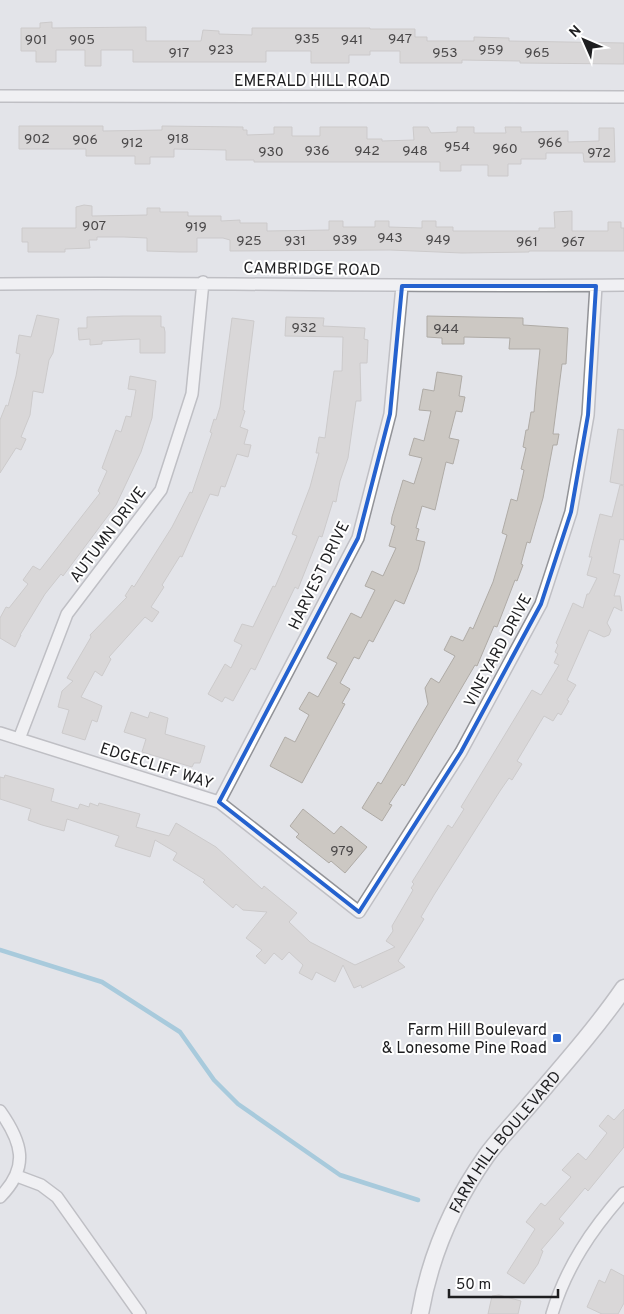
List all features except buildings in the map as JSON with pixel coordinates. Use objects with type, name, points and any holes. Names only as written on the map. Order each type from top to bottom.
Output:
[{"type":"main road","name":"FARM HILL BOULEVARD","points":[[420,1314],[425,1283],[436,1251],[467,1187],[488,1154],[575,1052],[624,988]]},
{"type":"street","name":"EMERALD HILL ROAD","points":[[0,96],[624,97]]},
{"type":"street","name":"CAMBRIDGE ROAD","points":[[0,284],[203,282],[402,286],[624,285]]},
{"type":"street","name":"AUTUMN DRIVE","points":[[19,738],[67,614],[161,490],[192,394],[203,282]]},
{"type":"street","name":"HARVEST DRIVE","points":[[219,802],[358,538],[390,414],[402,286]]},
{"type":"street","name":"VINEYARD DRIVE","points":[[360,912],[461,752],[541,604],[571,512],[588,415],[596,286]]},
{"type":"street","name":"EDGECLIFF WAY","points":[[0,733],[219,802],[360,912]]},
{"type":"street","points":[[0,1111],[11,1127],[19,1145],[17,1176],[0,1197]]},
{"type":"street","points":[[17,1176],[41,1185],[57,1197],[140,1314]]},
{"type":"street","points":[[552,1314],[572,1265],[594,1227],[624,1193]]},
{"type":"highlighted area","points":[[402,286],[596,286],[588,415],[571,512],[541,604],[461,752],[359,912],[219,802],[358,538],[390,414]]},
{"type":"waterway","points":[[0,950],[102,982],[180,1032],[214,1080],[238,1104],[340,1175],[418,1200]]},
{"type":"place","name":"Farm Hill Boulevard & Lonesome Pine Road","points":[[557,1038]]}]
